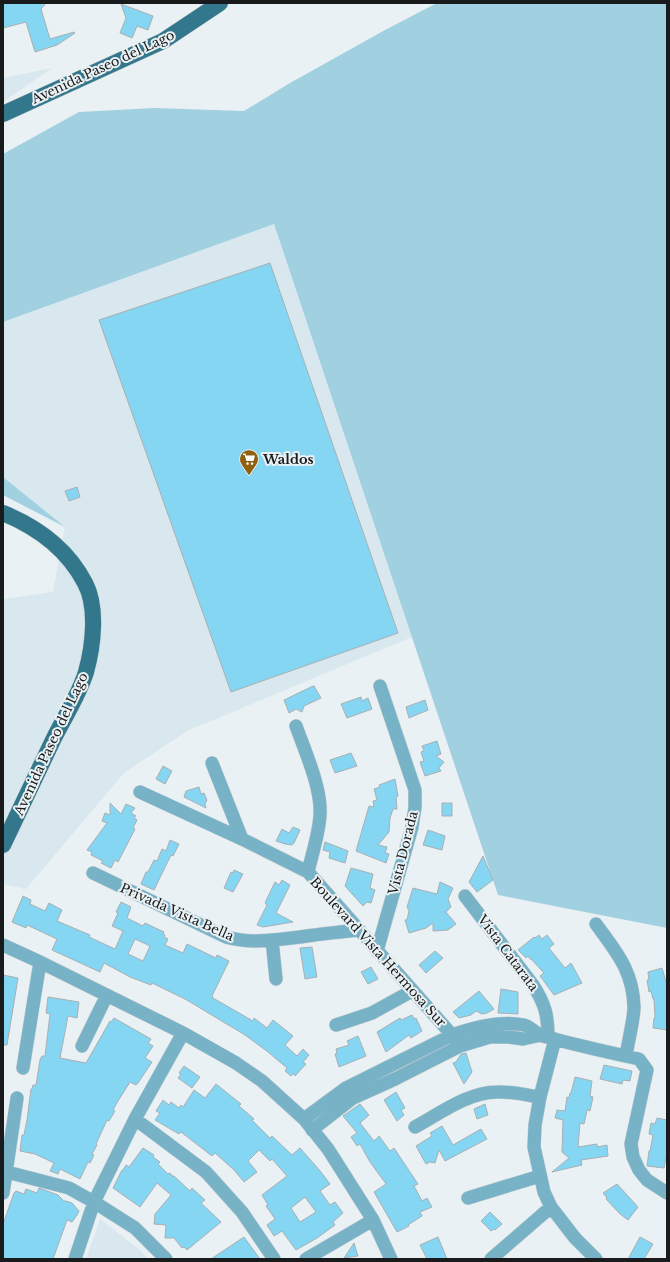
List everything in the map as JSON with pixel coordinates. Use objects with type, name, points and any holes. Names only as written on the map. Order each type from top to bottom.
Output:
[{"type":"main road","name":"Avenida Paseo del Lago","points":[[3,114],[164,42],[220,3]]},
{"type":"main road","name":"Avenida Paseo del Lago","points":[[3,513],[45,536],[56,545],[74,565],[86,584],[93,622],[91,648],[85,673],[75,697],[59,727],[3,845]]},
{"type":"street","name":"Vista Dorada","points":[[377,950],[412,827],[415,807],[414,790],[380,686]]},
{"type":"street","points":[[296,726],[318,790],[320,804],[319,826],[308,872]]},
{"type":"street","points":[[212,763],[242,839]]},
{"type":"street","name":"Boulevard Vista Hermosa Sur","points":[[140,792],[242,839],[308,872],[452,1035],[460,1046]]},
{"type":"street","name":"Privada Vista Bella","points":[[93,874],[226,937],[246,942],[359,930]]},
{"type":"street","name":"Vista Catarata","points":[[465,896],[533,985],[541,998],[548,1019],[548,1037],[535,1125],[534,1147],[540,1176],[544,1192],[551,1207],[575,1238],[596,1259]]},
{"type":"street","points":[[596,924],[620,958],[629,976],[634,1007],[626,1056]]},
{"type":"street","points":[[272,940],[276,979]]},
{"type":"street","points":[[3,945],[183,1033],[236,1063],[262,1081],[282,1098],[308,1125],[328,1149],[373,1220],[391,1259]]},
{"type":"street","points":[[23,1068],[40,962]]},
{"type":"street","points":[[336,1025],[372,1013],[412,991]]},
{"type":"street","points":[[82,1046],[107,995]]},
{"type":"street","points":[[392,1073],[452,1035],[469,1028],[486,1025],[526,1025],[548,1037],[639,1058],[647,1070],[631,1144],[633,1157],[639,1170],[647,1180],[667,1193]]},
{"type":"street","points":[[75,1259],[94,1202],[135,1119],[183,1033]]},
{"type":"street","points":[[308,1125],[346,1088],[392,1073],[460,1046],[490,1038],[523,1040],[548,1037]]},
{"type":"street","points":[[415,1127],[469,1097],[482,1093],[498,1092],[540,1097]]},
{"type":"street","points":[[3,1193],[5,1171],[17,1098]]},
{"type":"street","points":[[135,1119],[206,1172],[242,1212],[274,1259]]},
{"type":"street","points":[[5,1171],[69,1188],[135,1228],[166,1259]]},
{"type":"street","points":[[468,1198],[540,1176]]},
{"type":"street","points":[[491,1259],[551,1207]]},
{"type":"street","points":[[306,1259],[373,1220]]},
{"type":"shaded area","points":[[437,3],[667,3],[667,928],[498,895],[274,224],[3,322],[3,154],[79,112],[154,108],[244,111],[290,83]]},
{"type":"shaded area","points":[[52,68],[3,102],[3,78]]},
{"type":"shaded area","points":[[274,224],[412,637],[187,731],[124,773],[26,889],[3,884],[3,599],[53,592],[65,527],[3,477],[3,322]]},
{"type":"shaded area","points":[[3,477],[65,527],[3,495]]},
{"type":"shaded area","points":[[100,1219],[139,1249],[148,1259],[86,1259]]},
{"type":"building","points":[[3,3],[46,3],[41,9],[50,39],[74,32],[75,33],[57,45],[35,52],[26,22],[3,28]]},
{"type":"building","points":[[121,4],[153,16],[148,30],[137,26],[132,38],[120,33],[126,18]]},
{"type":"building","name":"Waldos","points":[[270,263],[398,633],[231,692],[99,320]]},
{"type":"building","points":[[77,487],[80,497],[69,501],[65,491]]},
{"type":"building","points":[[313,686],[321,698],[304,706],[302,712],[296,709],[289,713],[284,700]]},
{"type":"building","points":[[361,697],[362,701],[368,698],[372,709],[347,718],[341,704]]},
{"type":"building","points":[[425,700],[428,710],[409,718],[406,707]]},
{"type":"building","points":[[437,741],[441,754],[436,756],[444,762],[439,768],[441,771],[425,776],[420,762],[424,761],[421,752],[424,751],[422,746]]},
{"type":"building","points":[[351,753],[357,766],[335,773],[330,760]]},
{"type":"building","points":[[163,766],[172,771],[165,784],[156,779]]},
{"type":"building","points":[[395,779],[398,796],[396,798],[397,809],[393,809],[390,818],[389,832],[378,845],[387,847],[385,853],[389,854],[386,863],[356,851],[369,806],[374,807],[373,801],[377,800],[374,789],[380,787],[379,785]]},
{"type":"building","points":[[199,787],[201,794],[204,793],[207,800],[205,804],[206,808],[184,797],[186,791]]},
{"type":"building","points":[[110,803],[121,814],[126,804],[135,808],[131,813],[136,816],[134,818],[137,820],[133,828],[135,829],[118,862],[115,860],[111,868],[101,863],[103,861],[91,855],[92,852],[87,850],[107,823],[102,821],[105,813],[110,815]]},
{"type":"building","points":[[442,803],[452,803],[452,816],[442,816]]},
{"type":"building","points":[[293,827],[300,830],[292,845],[276,841],[282,829],[289,833]]},
{"type":"building","points":[[428,830],[445,836],[442,850],[423,845]]},
{"type":"building","points":[[170,840],[179,844],[173,856],[171,855],[154,890],[141,884],[146,872],[148,872],[154,860],[157,861],[162,849],[166,851]]},
{"type":"building","points":[[325,842],[348,851],[345,863],[329,858],[330,852],[323,850]]},
{"type":"building","points":[[483,856],[493,880],[477,892],[469,882]]},
{"type":"building","points":[[351,868],[373,874],[370,888],[375,890],[371,903],[367,902],[363,906],[345,886]]},
{"type":"building","points":[[234,870],[243,874],[233,892],[224,888],[231,872],[233,873]]},
{"type":"building","points":[[282,880],[290,885],[276,913],[293,922],[263,927],[257,925],[267,905],[265,903],[275,882],[279,885]]},
{"type":"building","points":[[440,882],[453,888],[448,899],[451,907],[446,912],[456,924],[448,930],[433,931],[433,923],[426,928],[409,933],[405,920],[407,920],[409,911],[407,907],[413,888],[437,894]]},
{"type":"building","points":[[23,896],[31,900],[30,904],[45,911],[49,903],[62,910],[57,921],[90,935],[89,937],[115,949],[123,931],[112,926],[121,902],[131,907],[127,918],[143,926],[145,923],[164,932],[164,937],[168,939],[165,945],[183,953],[187,944],[216,958],[217,955],[229,961],[212,996],[213,998],[253,1021],[254,1018],[267,1028],[273,1020],[293,1036],[285,1045],[297,1056],[303,1049],[309,1055],[303,1062],[306,1064],[295,1076],[293,1073],[291,1076],[285,1071],[287,1068],[245,1035],[185,999],[152,983],[151,985],[130,977],[104,963],[100,972],[52,950],[57,939],[27,925],[26,928],[12,922]],"holes":[[[135,939],[150,946],[143,961],[128,954]]]},
{"type":"building","points":[[539,935],[542,939],[547,935],[554,944],[549,948],[565,968],[571,963],[582,983],[554,995],[540,976],[544,973],[528,956],[526,958],[518,950],[534,937],[535,938]]},
{"type":"building","points":[[312,947],[317,977],[305,979],[300,948]]},
{"type":"building","points":[[435,951],[443,958],[426,973],[419,965]]},
{"type":"building","points":[[371,967],[378,979],[368,984],[361,972]]},
{"type":"building","points":[[662,968],[667,985],[667,1030],[653,1028],[655,1018],[654,999],[651,991],[649,992],[647,980],[649,980],[648,972]]},
{"type":"building","points":[[3,975],[18,978],[7,1045],[3,1045]]},
{"type":"building","points":[[501,989],[518,992],[518,1014],[498,1013]]},
{"type":"building","points":[[479,991],[494,1009],[482,1014],[476,1011],[471,1015],[459,1018],[453,1012]]},
{"type":"building","points":[[48,997],[79,1002],[77,1018],[68,1016],[60,1058],[86,1063],[110,1021],[111,1022],[114,1018],[151,1039],[148,1043],[153,1046],[145,1058],[152,1062],[136,1085],[130,1082],[118,1101],[113,1110],[115,1111],[109,1121],[107,1120],[96,1144],[97,1145],[92,1154],[94,1155],[90,1163],[88,1162],[80,1179],[60,1169],[58,1174],[50,1171],[54,1163],[35,1154],[20,1151],[22,1135],[24,1135],[27,1120],[31,1089],[33,1085],[36,1085],[40,1060],[42,1056],[45,1056],[50,1014],[46,1013]]},
{"type":"building","points":[[412,1015],[414,1019],[416,1018],[422,1031],[411,1038],[409,1035],[386,1052],[377,1032],[400,1018],[401,1020]]},
{"type":"building","points":[[358,1036],[366,1056],[339,1067],[335,1054],[337,1054],[336,1049],[349,1045],[347,1041]]},
{"type":"building","points":[[466,1053],[472,1072],[464,1084],[453,1063],[456,1062],[461,1054]]},
{"type":"building","points":[[604,1065],[632,1071],[630,1081],[623,1080],[622,1084],[600,1079]]},
{"type":"building","points":[[184,1066],[200,1077],[192,1088],[178,1078],[181,1074],[179,1073]]},
{"type":"building","points":[[575,1077],[592,1081],[590,1096],[593,1097],[590,1111],[587,1110],[584,1124],[580,1123],[578,1147],[597,1144],[597,1147],[607,1145],[608,1156],[581,1160],[582,1165],[552,1172],[569,1158],[562,1152],[563,1120],[555,1118],[557,1110],[565,1111],[567,1097],[569,1098]]},
{"type":"building","points":[[216,1084],[241,1104],[239,1106],[254,1119],[252,1120],[270,1138],[272,1136],[292,1155],[300,1148],[330,1184],[320,1191],[330,1205],[335,1202],[343,1213],[333,1222],[335,1225],[317,1238],[296,1250],[282,1231],[274,1236],[267,1225],[275,1219],[266,1206],[268,1205],[262,1195],[287,1176],[272,1159],[270,1161],[259,1150],[248,1161],[257,1172],[244,1182],[234,1170],[215,1153],[212,1156],[181,1132],[179,1134],[155,1120],[160,1113],[156,1111],[163,1100],[169,1105],[171,1102],[179,1108],[181,1105],[183,1107],[194,1090],[205,1098]],"holes":[[[305,1197],[316,1212],[300,1222],[291,1208]]]},
{"type":"building","points":[[396,1092],[405,1108],[401,1110],[404,1115],[397,1121],[384,1100]]},
{"type":"building","points":[[360,1104],[369,1115],[360,1123],[374,1141],[379,1136],[390,1151],[394,1148],[418,1184],[414,1186],[422,1201],[427,1198],[432,1207],[420,1212],[422,1216],[408,1225],[409,1226],[397,1232],[374,1192],[386,1184],[370,1162],[360,1144],[357,1146],[351,1137],[357,1133],[343,1116]]},
{"type":"building","points":[[485,1104],[488,1115],[477,1119],[474,1109]]},
{"type":"building","points":[[657,1118],[667,1120],[667,1153],[664,1168],[647,1166],[653,1135],[649,1134],[651,1123],[655,1124]]},
{"type":"building","points":[[442,1126],[453,1145],[481,1129],[487,1139],[445,1161],[439,1150],[435,1163],[430,1162],[426,1164],[416,1146],[432,1136],[430,1133]]},
{"type":"building","points":[[143,1148],[154,1155],[153,1157],[160,1162],[158,1164],[168,1174],[170,1173],[174,1176],[190,1191],[192,1188],[205,1200],[201,1203],[221,1222],[187,1250],[184,1247],[182,1248],[174,1238],[165,1238],[166,1225],[154,1224],[155,1214],[171,1195],[157,1183],[140,1207],[113,1188],[122,1170],[126,1165],[129,1167]]},
{"type":"building","points":[[617,1184],[638,1207],[628,1220],[606,1199],[607,1198],[603,1193]]},
{"type":"building","points":[[39,1188],[58,1195],[64,1201],[72,1203],[79,1211],[77,1215],[72,1222],[67,1220],[53,1259],[3,1259],[3,1224],[14,1193],[16,1191],[24,1194],[26,1189],[37,1193]]},
{"type":"building","points":[[490,1212],[502,1224],[495,1230],[494,1229],[491,1231],[481,1221]]},
{"type":"building","points":[[244,1237],[260,1259],[211,1259]]},
{"type":"building","points":[[438,1237],[447,1259],[427,1259],[420,1245]]},
{"type":"building","points":[[640,1237],[653,1244],[644,1259],[628,1259]]},
{"type":"building","points":[[354,1243],[358,1256],[344,1258]]},
{"type":"place","name":"Waldos","points":[[249,476]]}]
